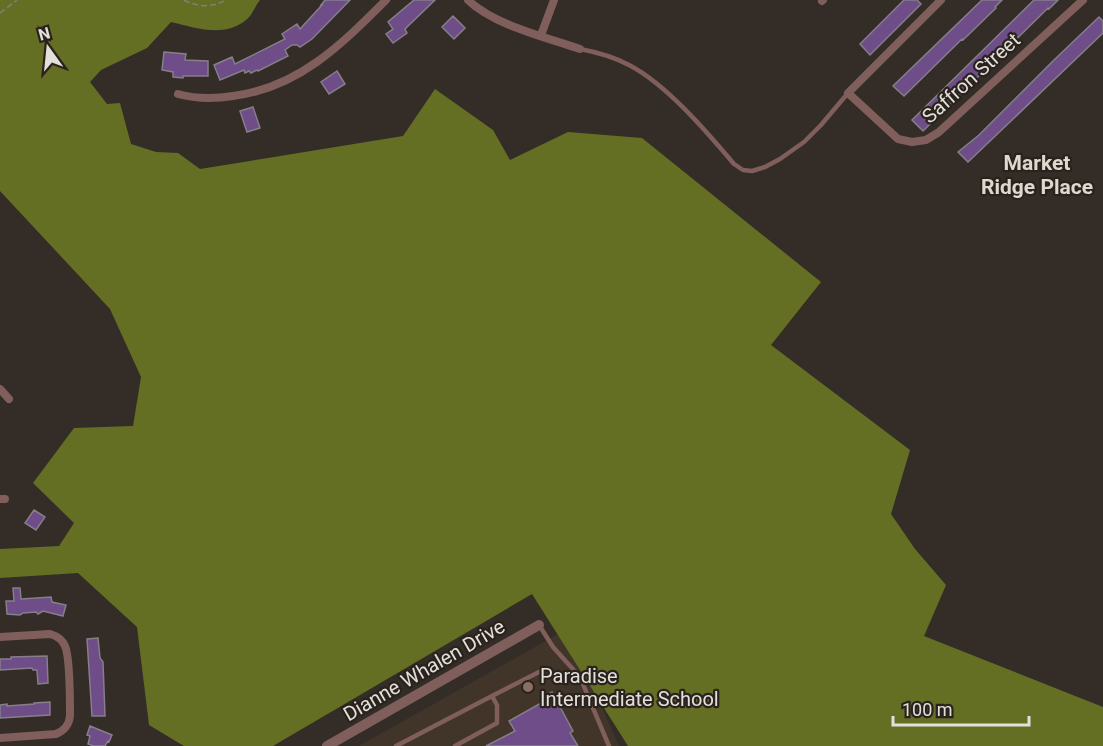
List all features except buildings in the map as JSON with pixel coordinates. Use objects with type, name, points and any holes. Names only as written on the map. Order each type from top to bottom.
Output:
[{"type":"street","points":[[178,94],[205,98],[227,97],[281,84],[308,69],[340,44],[386,0]]},
{"type":"street","points":[[468,0],[477,9],[492,17],[580,49]]},
{"type":"street","points":[[541,35],[554,0]]},
{"type":"street","points":[[848,93],[941,0]]},
{"type":"street","name":"Saffron Street","points":[[848,93],[898,139],[912,142],[926,140],[939,132],[1083,0]]},
{"type":"street","points":[[0,389],[9,399]]},
{"type":"street","name":"Dianne Whalen Drive","points":[[327,746],[539,625]]},
{"type":"street","points":[[0,636],[50,634],[62,641],[67,654],[70,716],[65,729],[56,734],[0,738]]},
{"type":"lane","points":[[580,49],[629,65],[648,78],[686,111],[734,164],[743,170],[752,171],[780,159],[804,142],[848,93]]},
{"type":"lane","points":[[539,625],[553,647],[580,677],[609,746]]},
{"type":"lane","points":[[396,746],[545,669]]},
{"type":"lane","points":[[455,746],[497,723],[497,705],[492,696]]},
{"type":"path","points":[[0,14],[17,0]]},
{"type":"path","points":[[184,0],[193,5],[209,6],[226,0]]},
{"type":"shaded area","name":"Paradise Intermediate School","points":[[567,629],[619,746],[359,746]]},
{"type":"green space","points":[[0,0],[260,0],[248,18],[229,29],[210,30],[171,22],[147,48],[101,70],[90,82],[107,104],[120,103],[131,144],[156,152],[178,153],[200,169],[403,136],[435,89],[493,130],[510,160],[568,132],[642,138],[821,282],[771,345],[910,450],[891,514],[915,549],[946,585],[924,636],[1103,707],[1103,746],[628,746],[532,594],[273,746],[184,746],[149,725],[137,627],[78,573],[0,578],[0,549],[59,546],[74,523],[33,483],[74,428],[133,426],[141,377],[110,309],[0,191]]},
{"type":"place","name":"Paradise Intermediate School","points":[[528,687]]},
{"type":"district","name":"Market Ridge Place","points":[[1037,175]]}]
